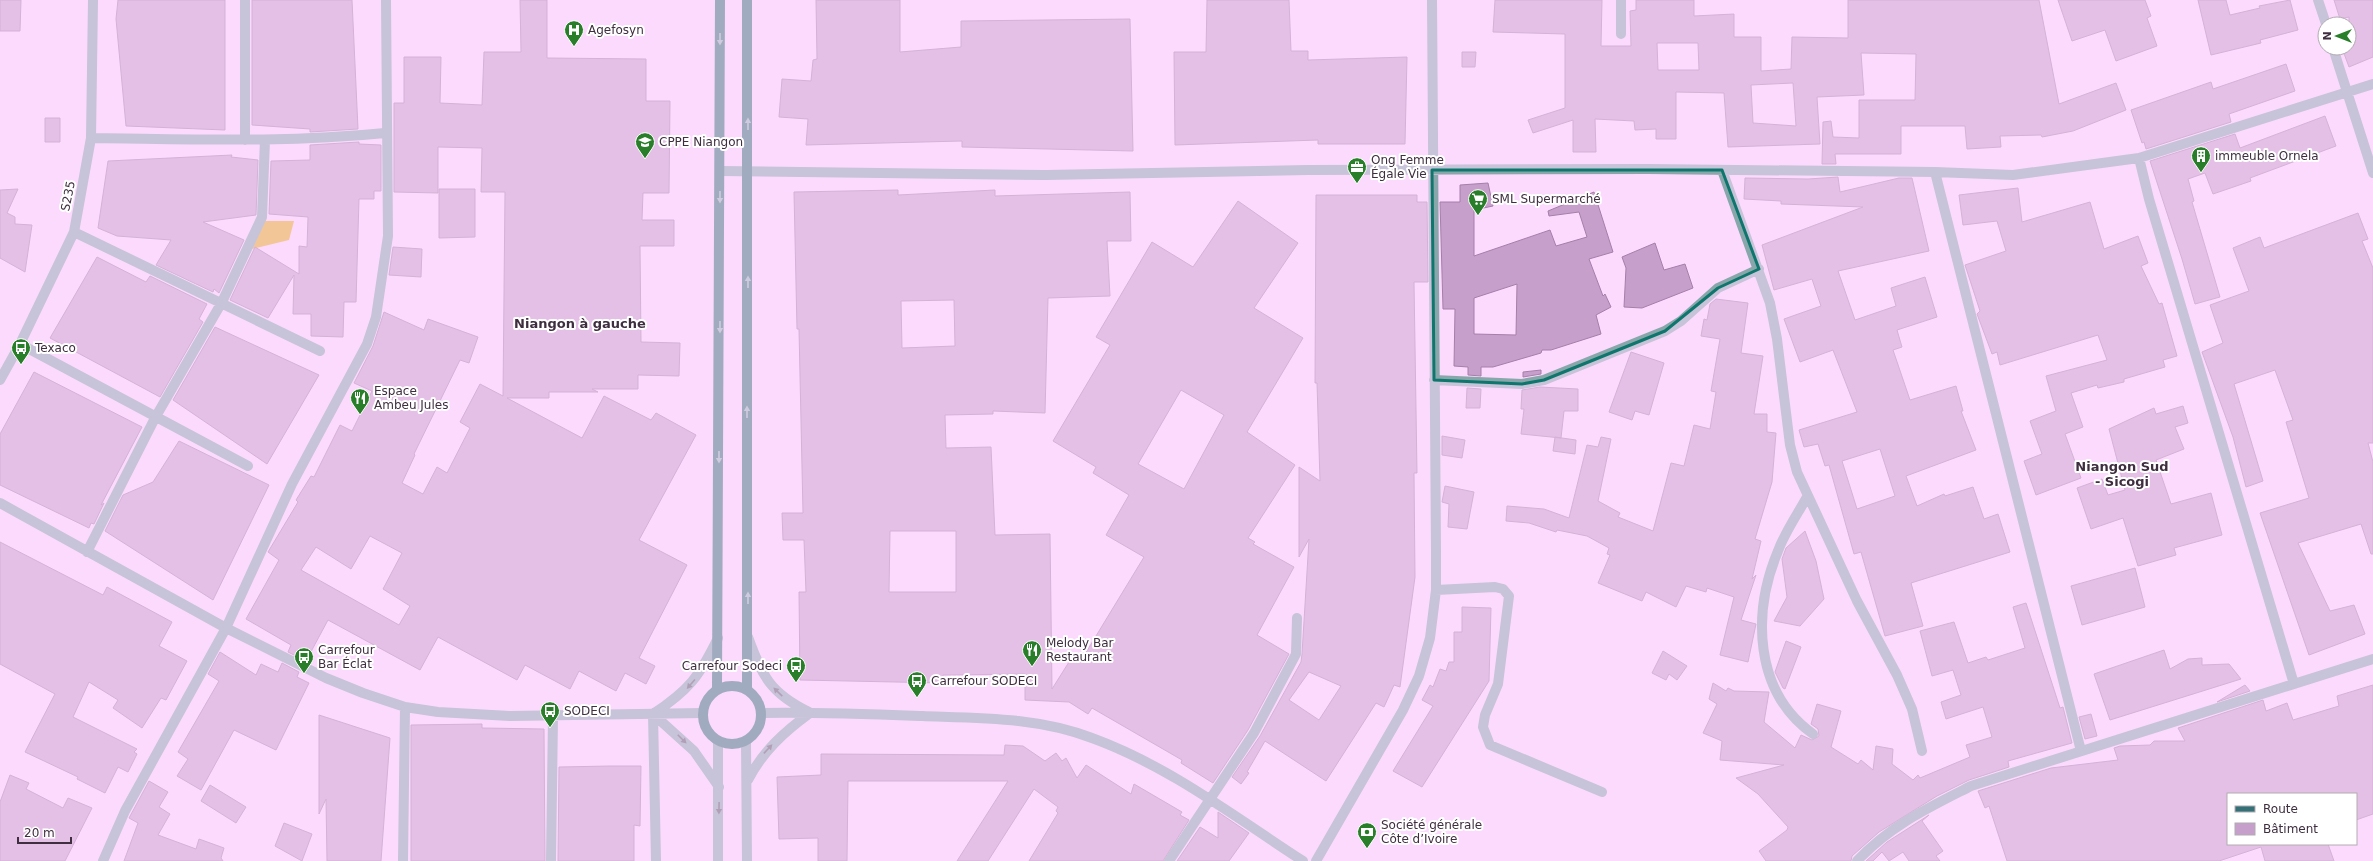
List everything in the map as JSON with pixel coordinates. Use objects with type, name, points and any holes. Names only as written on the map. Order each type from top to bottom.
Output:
[{"type":"main road","points":[[717,689],[720,0]]},
{"type":"main road","points":[[747,689],[748,0]]},
{"type":"main road","points":[[727,685],[737,685],[747,689],[757,699],[762,713],[760,724],[754,734],[746,741],[727,744],[718,741],[707,729],[702,713],[707,699],[717,689],[727,685]]},
{"type":"street","name":"S235","points":[[0,380],[20,344],[74,232],[91,138],[92,0]]},
{"type":"street","points":[[245,0],[245,140]]},
{"type":"street","points":[[102,861],[125,811],[226,628],[292,484],[356,364],[376,318],[388,236],[385,133],[386,0]]},
{"type":"street","points":[[1316,861],[1402,710],[1419,676],[1430,638],[1436,590],[1432,0]]},
{"type":"street","points":[[1621,0],[1621,34]]},
{"type":"street","points":[[2318,0],[2323,16]]},
{"type":"street","points":[[2336,56],[2373,173]]},
{"type":"street","points":[[720,171],[1046,176],[1432,170],[1722,170],[1935,172],[2013,175],[2139,158],[2373,84]]},
{"type":"street","points":[[91,138],[245,140],[325,139],[385,133]]},
{"type":"street","points":[[87,552],[155,418],[222,302],[262,217],[265,140]]},
{"type":"street","points":[[2139,158],[2151,206],[2294,684]]},
{"type":"street","points":[[1722,170],[1770,303],[1777,339],[1790,445],[1797,472],[1807,497],[1863,614],[1897,675],[1912,709],[1922,751]]},
{"type":"street","points":[[1935,172],[2082,751]]},
{"type":"street","points":[[74,232],[222,302],[320,351]]},
{"type":"street","points":[[1434,380],[1522,384],[1544,380],[1665,331],[1681,321],[1718,288],[1759,270]]},
{"type":"street","points":[[20,344],[155,418],[248,466]]},
{"type":"street","points":[[1807,497],[1778,551],[1767,585],[1762,613],[1761,640],[1774,690],[1798,723],[1813,734]]},
{"type":"street","points":[[0,503],[226,628],[326,678],[363,694],[405,707],[464,714],[553,716],[702,713]]},
{"type":"street","points":[[1436,590],[1494,587],[1503,589],[1509,596],[1498,684],[1485,716],[1483,727],[1490,745],[1602,792]]},
{"type":"street","points":[[1169,861],[1254,733],[1296,654],[1297,618]]},
{"type":"street","points":[[748,637],[755,658],[774,689],[787,701],[810,712]]},
{"type":"street","points":[[652,714],[677,698],[692,684],[703,667],[718,638]]},
{"type":"street","points":[[1857,861],[1870,847],[1909,817],[1971,786],[2373,659]]},
{"type":"street","points":[[403,861],[405,707]]},
{"type":"street","points":[[747,782],[764,753],[786,731],[810,712]]},
{"type":"street","points":[[762,713],[810,712],[970,717],[1055,726],[1092,738],[1133,755],[1209,799],[1304,861]]},
{"type":"street","points":[[652,714],[694,752],[719,787]]},
{"type":"street","points":[[652,714],[656,861]]},
{"type":"street","points":[[551,861],[553,716]]},
{"type":"street","points":[[718,741],[718,861]]},
{"type":"street","points":[[746,741],[747,861]]},
{"type":"highlighted area","points":[[1432,170],[1722,170],[1759,269],[1718,288],[1665,331],[1544,380],[1522,384],[1434,380]]},
{"type":"shaded area","points":[[265,221],[294,221],[289,240],[252,249]]},
{"type":"building","points":[[0,0],[21,0],[20,31],[0,31]]},
{"type":"building","points":[[118,0],[225,0],[225,130],[126,126],[116,19]]},
{"type":"building","points":[[252,0],[352,0],[358,129],[310,132],[310,129],[252,125]]},
{"type":"building","points":[[520,0],[547,0],[547,58],[646,59],[646,101],[670,101],[669,193],[643,193],[642,220],[674,220],[674,246],[640,246],[641,342],[680,343],[679,376],[638,375],[638,389],[592,389],[598,392],[549,392],[549,398],[507,398],[582,438],[604,396],[651,420],[656,413],[696,435],[639,540],[687,565],[639,658],[655,666],[646,684],[625,673],[616,691],[579,671],[570,689],[525,665],[517,680],[438,637],[420,670],[328,620],[306,661],[288,652],[291,645],[246,619],[279,560],[268,552],[298,502],[296,500],[311,476],[314,477],[340,425],[352,431],[372,391],[354,383],[373,346],[384,312],[424,330],[428,319],[478,337],[469,363],[460,360],[414,454],[415,455],[402,483],[423,494],[437,467],[447,473],[470,428],[460,422],[480,384],[503,396],[505,192],[481,192],[482,148],[438,147],[438,193],[394,192],[394,103],[404,103],[404,57],[441,57],[440,103],[482,105],[484,52],[521,52]],"holes":[[[370,536],[402,553],[383,589],[410,606],[399,625],[301,570],[316,547],[351,569]]]},
{"type":"building","points":[[816,0],[900,0],[900,52],[961,47],[961,21],[1130,19],[1133,151],[962,147],[962,141],[806,145],[808,119],[779,117],[782,79],[811,81],[813,60],[817,59]]},
{"type":"building","points":[[1207,0],[1289,0],[1291,51],[1308,51],[1308,60],[1407,57],[1405,144],[1318,144],[1318,140],[1175,145],[1174,52],[1206,52]]},
{"type":"building","points":[[1495,0],[1602,0],[1601,46],[1631,46],[1630,11],[1636,10],[1636,0],[1694,0],[1694,16],[1734,14],[1734,37],[1761,37],[1761,71],[1791,69],[1792,37],[1848,38],[1848,0],[2039,0],[2059,104],[2116,83],[2126,110],[2073,131],[2042,137],[2041,135],[2000,136],[2001,147],[1967,149],[1965,126],[1901,126],[1901,154],[1835,154],[1836,164],[1822,164],[1823,122],[1831,121],[1833,137],[1859,138],[1859,100],[1915,100],[1916,54],[1861,53],[1864,95],[1817,97],[1820,144],[1728,147],[1724,93],[1676,92],[1676,139],[1656,139],[1656,129],[1635,130],[1634,121],[1595,119],[1596,152],[1573,152],[1573,120],[1533,133],[1528,120],[1565,108],[1565,34],[1493,32]],"holes":[[[1657,43],[1698,43],[1699,70],[1658,70]],[[1793,83],[1796,126],[1753,123],[1751,85]]]},
{"type":"building","points":[[2058,0],[2145,0],[2151,16],[2147,18],[2157,46],[2116,61],[2105,30],[2072,41]]},
{"type":"building","points":[[2198,0],[2226,0],[2230,15],[2260,8],[2259,6],[2290,0],[2298,30],[2260,40],[2261,43],[2211,55]]},
{"type":"building","points":[[2334,0],[2373,0],[2373,57],[2349,67],[2345,56],[2357,56],[2357,16],[2339,16]]},
{"type":"building","points":[[1462,52],[1476,52],[1475,67],[1462,67]]},
{"type":"building","points":[[2286,64],[2295,91],[2229,114],[2231,122],[2146,149],[2144,142],[2142,143],[2131,110],[2211,82],[2213,89]]},
{"type":"building","points":[[2325,116],[2336,146],[2250,178],[2251,181],[2213,194],[2205,173],[2188,179],[2194,201],[2192,202],[2220,297],[2195,304],[2150,161],[2235,134],[2240,148]]},
{"type":"building","points":[[45,118],[60,118],[60,142],[45,142]]},
{"type":"building","points":[[359,142],[359,144],[381,145],[381,191],[374,191],[374,199],[359,199],[356,302],[344,302],[343,337],[311,336],[311,314],[293,314],[294,275],[268,318],[230,300],[255,247],[299,274],[299,246],[307,247],[308,217],[269,214],[271,161],[310,160],[310,145]]},
{"type":"building","points":[[232,155],[231,157],[258,160],[256,215],[203,222],[244,240],[219,293],[214,289],[213,292],[156,265],[171,240],[117,236],[98,228],[108,161]]},
{"type":"building","points":[[1838,177],[1840,192],[1899,178],[1912,178],[1929,251],[1838,271],[1855,320],[1896,306],[1891,288],[1925,277],[1937,317],[1897,330],[1902,347],[1893,350],[1910,400],[1956,386],[1963,411],[1961,411],[1976,450],[1906,476],[1917,506],[1944,494],[1945,496],[1973,487],[1984,519],[1998,514],[2010,552],[1911,583],[1923,626],[1885,636],[1861,552],[1854,554],[1829,465],[1825,466],[1818,444],[1804,447],[1799,430],[1857,412],[1833,350],[1800,362],[1784,319],[1821,306],[1812,279],[1774,290],[1762,245],[1863,207],[1781,204],[1781,201],[1744,199],[1745,178],[1808,179]],"holes":[[[1880,449],[1895,496],[1857,509],[1842,461]]]},
{"type":"building","points":[[1488,183],[1493,206],[1474,210],[1474,256],[1550,230],[1556,246],[1587,237],[1579,212],[1549,216],[1548,211],[1594,192],[1613,252],[1589,259],[1603,296],[1605,294],[1611,307],[1596,315],[1601,334],[1551,350],[1542,350],[1541,353],[1493,367],[1481,367],[1481,376],[1468,375],[1468,367],[1454,366],[1455,309],[1443,309],[1440,202],[1460,202],[1460,185]],"holes":[[[1517,284],[1516,335],[1474,334],[1474,298]]]},
{"type":"building","points":[[2018,188],[2022,222],[2090,202],[2104,249],[2138,236],[2148,263],[2141,266],[2159,304],[2162,303],[2177,356],[2163,360],[2165,367],[2124,379],[2124,382],[2098,388],[2097,385],[2071,393],[2083,427],[2065,434],[2081,478],[2036,495],[2024,461],[2042,454],[2030,421],[2056,411],[2046,376],[2107,360],[2098,335],[2000,365],[1997,352],[1992,354],[1977,314],[1980,311],[1965,265],[2006,251],[1997,221],[1963,225],[1959,195]]},
{"type":"building","points":[[18,189],[7,213],[15,217],[15,224],[32,225],[25,272],[0,258],[0,190]]},
{"type":"building","points":[[439,189],[475,189],[475,237],[439,238]]},
{"type":"building","points":[[898,190],[898,195],[995,190],[995,196],[1130,192],[1131,241],[1107,241],[1110,296],[1048,298],[1045,413],[993,411],[993,414],[945,415],[946,448],[991,447],[995,535],[1050,534],[1052,689],[1074,654],[1082,659],[1144,557],[1106,535],[1129,495],[1093,473],[1096,467],[1053,441],[1110,345],[1096,337],[1152,242],[1193,267],[1238,201],[1298,243],[1254,308],[1303,338],[1247,432],[1295,465],[1248,538],[1255,542],[1253,544],[1294,567],[1257,635],[1289,654],[1248,730],[1213,783],[1181,763],[1182,760],[1092,708],[1088,714],[1069,702],[1025,700],[1025,674],[943,675],[943,683],[800,680],[799,592],[806,592],[804,540],[783,540],[782,513],[803,513],[794,192]],"holes":[[[954,300],[955,346],[902,348],[901,301]],[[1181,390],[1224,415],[1184,489],[1138,464]],[[890,531],[956,531],[956,592],[889,592]]]},
{"type":"building","points":[[1316,195],[1417,195],[1417,202],[1427,202],[1428,282],[1414,282],[1417,473],[1414,473],[1415,577],[1400,687],[1394,685],[1384,707],[1376,703],[1326,781],[1265,741],[1247,772],[1249,773],[1241,784],[1232,777],[1260,736],[1301,662],[1309,539],[1299,557],[1299,467],[1320,481],[1317,383],[1315,383]],"holes":[[[1309,672],[1341,686],[1319,720],[1289,700]]]},
{"type":"building","points":[[2358,213],[2368,239],[2362,241],[2373,268],[2373,443],[2368,443],[2373,462],[2373,554],[2371,554],[2361,524],[2298,543],[2330,611],[2354,605],[2365,634],[2309,655],[2260,513],[2309,498],[2286,422],[2293,420],[2275,370],[2234,384],[2263,481],[2246,487],[2233,437],[2202,352],[2223,343],[2210,305],[2249,291],[2233,248],[2260,237],[2264,248]]},
{"type":"building","points":[[1655,243],[1664,270],[1685,264],[1693,288],[1642,308],[1624,307],[1626,268],[1622,257]]},
{"type":"building","points":[[393,247],[422,249],[421,277],[389,275]]},
{"type":"building","points":[[97,257],[146,282],[150,276],[207,304],[199,319],[203,322],[160,397],[50,338]]},
{"type":"building","points":[[1716,299],[1748,303],[1741,353],[1763,356],[1754,414],[1767,414],[1767,432],[1776,433],[1772,482],[1755,539],[1761,541],[1752,579],[1756,575],[1741,620],[1756,624],[1748,662],[1720,655],[1734,597],[1707,588],[1706,592],[1686,586],[1676,607],[1646,592],[1642,601],[1598,583],[1610,555],[1607,554],[1609,548],[1587,536],[1557,530],[1556,532],[1529,523],[1506,521],[1507,506],[1544,509],[1569,518],[1587,445],[1598,447],[1601,437],[1611,439],[1598,501],[1620,513],[1618,517],[1653,531],[1671,463],[1684,466],[1694,425],[1710,429],[1716,392],[1711,391],[1720,339],[1701,336],[1704,319],[1707,320],[1710,304]]},
{"type":"building","points":[[215,327],[319,375],[267,464],[173,400]]},
{"type":"building","points":[[1631,352],[1664,363],[1649,415],[1635,411],[1632,420],[1609,412]]},
{"type":"building","points":[[1541,370],[1541,374],[1523,377],[1523,372]]},
{"type":"building","points":[[34,372],[142,427],[101,505],[104,503],[94,524],[91,523],[89,528],[0,485],[0,434]]},
{"type":"building","points":[[1540,387],[1578,389],[1578,411],[1564,411],[1561,438],[1521,434],[1524,409],[1521,409],[1522,390]]},
{"type":"building","points":[[1467,388],[1481,389],[1480,408],[1466,408]]},
{"type":"building","points":[[2183,406],[2188,423],[2175,427],[2184,449],[2156,460],[2171,504],[2211,493],[2222,535],[2174,548],[2176,555],[2138,566],[2123,518],[2091,529],[2077,488],[2102,479],[2108,495],[2125,490],[2109,429],[2154,408],[2156,414]]},
{"type":"building","points":[[1442,436],[1465,440],[1462,458],[1442,455]]},
{"type":"building","points":[[1555,437],[1576,440],[1575,454],[1553,451]]},
{"type":"building","points":[[179,441],[269,485],[213,600],[105,531],[123,495],[153,482]]},
{"type":"building","points":[[1445,486],[1474,492],[1467,529],[1448,527],[1449,504],[1442,502]]},
{"type":"building","points":[[1805,531],[1816,561],[1824,599],[1800,626],[1774,621],[1787,597],[1782,559],[1786,548]]},
{"type":"building","points":[[0,542],[103,595],[107,587],[172,622],[159,646],[187,661],[166,700],[161,698],[142,728],[113,708],[118,700],[89,682],[73,717],[137,749],[134,752],[137,754],[128,772],[118,767],[105,793],[77,779],[78,777],[25,752],[55,694],[0,664]]},
{"type":"building","points":[[2135,568],[2145,607],[2082,625],[2071,586]]},
{"type":"building","points":[[2026,603],[2060,708],[2063,707],[2072,743],[2008,761],[2009,767],[1969,780],[1937,796],[1879,832],[1852,856],[1851,861],[1766,861],[1759,851],[1787,830],[1788,827],[1758,794],[1736,778],[1784,765],[1720,760],[1722,741],[1703,733],[1717,704],[1709,699],[1713,683],[1726,691],[1728,688],[1734,691],[1769,692],[1764,722],[1795,748],[1801,735],[1812,740],[1819,736],[1818,729],[1811,724],[1817,704],[1841,711],[1831,747],[1858,764],[1861,760],[1873,770],[1876,746],[1893,749],[1892,764],[1913,780],[1918,775],[1920,778],[1970,757],[1966,745],[1992,737],[1983,707],[1946,719],[1941,702],[1961,695],[1953,670],[1932,676],[1920,631],[1954,622],[1968,663],[1986,657],[1988,660],[2025,648],[2013,607]]},
{"type":"building","points":[[1462,607],[1491,608],[1489,681],[1422,787],[1393,771],[1433,706],[1422,700],[1430,685],[1433,687],[1440,669],[1446,671],[1449,662],[1454,662],[1454,632],[1462,632]]},
{"type":"building","points":[[1786,641],[1801,647],[1785,689],[1783,688],[1775,672]]},
{"type":"building","points":[[2164,650],[2170,669],[2188,659],[2202,658],[2202,665],[2229,664],[2241,679],[2110,720],[2094,674]]},
{"type":"building","points":[[1663,651],[1687,666],[1677,680],[1669,674],[1666,680],[1652,673]]},
{"type":"building","points":[[220,652],[256,675],[261,664],[278,672],[282,663],[299,672],[297,677],[309,683],[276,750],[234,730],[201,790],[177,776],[188,759],[178,752],[219,681],[208,674]]},
{"type":"building","points":[[2245,685],[2250,691],[2217,702]]},
{"type":"building","points":[[2373,685],[2373,814],[2357,820],[2357,793],[2227,793],[2227,845],[2328,845],[2334,861],[2265,861],[2261,847],[2219,861],[2007,861],[1989,806],[1985,808],[1978,791],[2051,768],[2118,760],[2114,748],[2120,746],[2150,745],[2154,741],[2185,741],[2178,728],[2263,700],[2266,711],[2287,703],[2293,720],[2339,706],[2337,696]]},
{"type":"building","points":[[2091,714],[2097,736],[2085,739],[2079,717]]},
{"type":"building","points":[[319,715],[390,738],[381,861],[327,861],[326,799],[319,814]]},
{"type":"building","points":[[482,724],[482,728],[544,729],[545,861],[411,861],[411,725]]},
{"type":"building","points":[[1005,745],[1023,746],[1045,761],[1056,753],[1062,761],[1066,758],[1077,778],[1086,765],[1131,794],[1134,784],[1182,812],[1180,815],[1189,820],[1163,861],[1029,861],[1058,813],[1056,811],[1058,807],[1034,789],[988,861],[957,861],[1008,781],[848,781],[847,861],[818,861],[818,838],[779,839],[777,777],[821,775],[821,754],[1004,755]]},
{"type":"building","points":[[641,766],[640,826],[634,825],[634,861],[558,861],[559,767]]},
{"type":"building","points":[[10,775],[29,783],[26,789],[63,808],[68,798],[92,808],[65,861],[0,861],[0,802]]},
{"type":"building","points":[[149,781],[168,792],[159,807],[170,814],[158,835],[196,849],[199,839],[224,848],[221,858],[223,861],[124,861],[138,823],[129,818]]},
{"type":"building","points":[[210,785],[246,807],[236,823],[201,801]]},
{"type":"building","points":[[1218,812],[1249,833],[1229,861],[1177,861],[1200,827],[1218,838]]},
{"type":"building","points":[[1929,815],[1922,821],[1943,851],[1936,856],[1940,861],[1909,861],[1903,852],[1889,861],[1882,852],[1873,861],[1866,861],[1887,842]]},
{"type":"building","points":[[284,823],[312,834],[302,861],[275,846]]},
{"type":"place","name":"Agefosyn","points":[[574,47]]},
{"type":"place","name":"CPPE Niangon","points":[[645,159]]},
{"type":"place","name":"immeuble Ornela","points":[[2201,173]]},
{"type":"place","name":"Ong Femme Égale Vie","points":[[1357,184]]},
{"type":"place","name":"SML Supermarché","points":[[1478,216]]},
{"type":"place","name":"Texaco","points":[[21,365]]},
{"type":"place","name":"Espace Ambeu Jules","points":[[360,415]]},
{"type":"place","name":"Melody Bar Restaurant","points":[[1032,667]]},
{"type":"place","name":"Carrefour Bar Éclat","points":[[304,674]]},
{"type":"place","name":"Carrefour Sodeci","points":[[796,683]]},
{"type":"place","name":"Carrefour SODECI","points":[[917,698]]},
{"type":"place","name":"SODECI","points":[[550,728]]},
{"type":"place","name":"Société générale Côte d’Ivoire","points":[[1367,849]]},
{"type":"district","name":"Niangon à gauche","points":[[580,323]]},
{"type":"district","name":"Niangon Sud - Sicogi","points":[[2122,474]]}]
